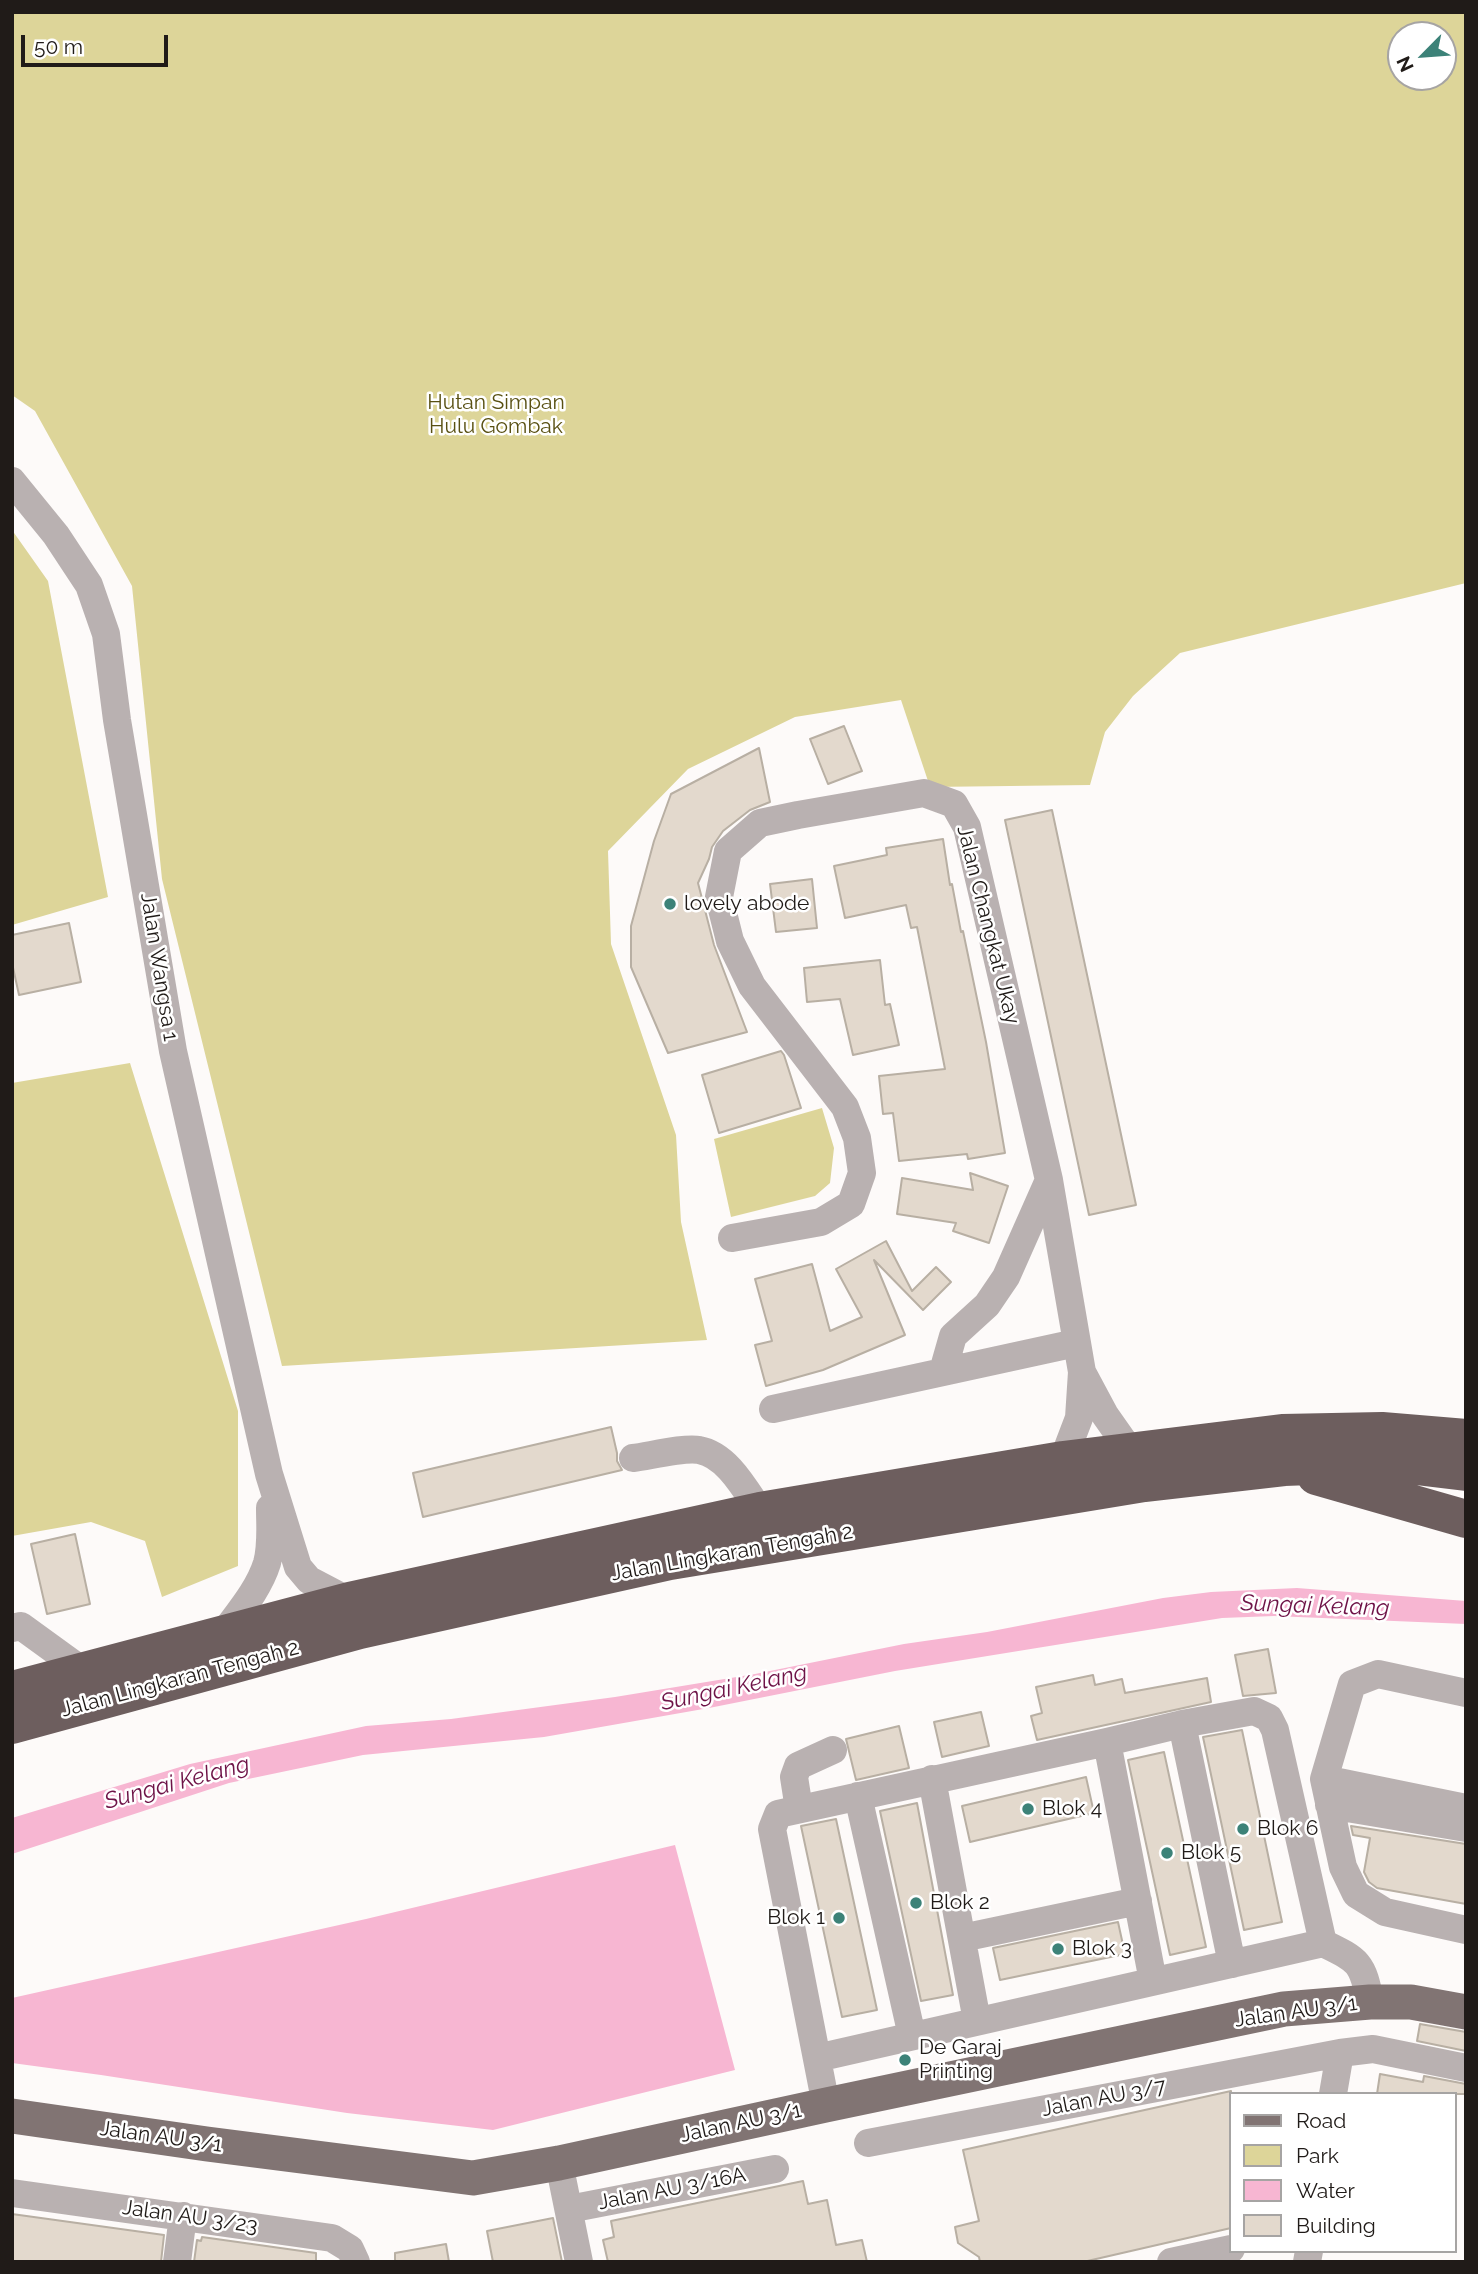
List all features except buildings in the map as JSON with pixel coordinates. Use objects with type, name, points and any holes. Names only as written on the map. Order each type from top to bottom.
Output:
[{"type":"highway","name":"Jalan Lingkaran Tengah 2","points":[[12,1690],[349,1601],[760,1511],[1063,1460],[1282,1433],[1382,1431],[1466,1438]]},
{"type":"highway","name":"Jalan Lingkaran Tengah 2","points":[[12,1725],[360,1630],[670,1561],[1144,1483],[1284,1467],[1391,1463],[1466,1472]]},
{"type":"highway","points":[[1284,1467],[1466,1519]]},
{"type":"main road","name":"Jalan AU 3/1","points":[[12,2116],[473,2178],[559,2163],[1284,2010],[1370,2002],[1410,2002],[1466,2012]]},
{"type":"street","name":"Jalan Wangsa 1","points":[[12,481],[56,535],[89,585],[106,634],[117,720],[173,1051],[269,1474],[298,1567],[309,1580],[349,1601]]},
{"type":"street","name":"Jalan Changkat Ukay","points":[[732,1238],[821,1222],[851,1204],[862,1173],[857,1138],[845,1107],[751,986],[730,941],[719,897],[728,851],[760,823],[798,815],[924,793],[954,804],[967,827],[1049,1180],[1082,1371],[1105,1415],[1131,1452]]},
{"type":"street","points":[[943,1371],[953,1336],[987,1305],[1006,1277],[1049,1180]]},
{"type":"street","points":[[773,1409],[1076,1343]]},
{"type":"street","name":"Jalan Changkat Ukay","points":[[1063,1460],[1079,1418],[1082,1371]]},
{"type":"street","points":[[633,1458],[696,1449],[710,1453],[733,1472],[760,1511]]},
{"type":"street","name":"Jalan Wangsa 1","points":[[223,1634],[257,1585],[266,1564],[270,1542],[269,1474]]},
{"type":"street","points":[[12,1628],[21,1626],[83,1671]]},
{"type":"street","points":[[1466,1693],[1378,1674],[1353,1684],[1326,1792],[1343,1867],[1356,1894],[1385,1912],[1466,1930]]},
{"type":"street","points":[[826,2105],[772,1829],[778,1814],[1182,1724],[1254,1711],[1269,1718],[1275,1730],[1322,1943]]},
{"type":"street","points":[[1182,1724],[1231,1964]]},
{"type":"street","points":[[1107,1742],[1153,1981]]},
{"type":"street","points":[[799,1809],[794,1777],[798,1766],[833,1750]]},
{"type":"street","points":[[932,1779],[977,2021]]},
{"type":"street","points":[[1326,1792],[1466,1808]]},
{"type":"street","points":[[1326,1792],[1466,1828]]},
{"type":"street","points":[[858,1796],[912,2036]]},
{"type":"street","points":[[962,1938],[1138,1901]]},
{"type":"street","points":[[817,2058],[1322,1943],[1352,1957],[1365,1975],[1370,2002]]},
{"type":"street","name":"Jalan AU 3/7","points":[[868,2143],[1340,2053],[1373,2049],[1466,2068]]},
{"type":"street","points":[[1333,2092],[1340,2053]]},
{"type":"street","points":[[559,2163],[579,2262]]},
{"type":"street","name":"Jalan AU 3/16A","points":[[569,2209],[775,2169]]},
{"type":"street","name":"Jalan AU 3/23","points":[[12,2193],[332,2238],[350,2249],[356,2262]]},
{"type":"street","points":[[177,2262],[183,2216]]},
{"type":"street","points":[[1171,2262],[1230,2249]]},
{"type":"green space","name":"Hutan Simpan Hulu Gombak","points":[[12,12],[1466,12],[1466,583],[1180,653],[1133,696],[1105,732],[1090,785],[930,787],[901,700],[795,717],[688,769],[608,851],[611,944],[676,1135],[681,1222],[707,1340],[282,1366],[162,879],[132,586],[35,411],[12,395]]},
{"type":"green space","points":[[12,530],[48,581],[108,897],[12,925]]},
{"type":"green space","points":[[130,1063],[238,1411],[238,1566],[162,1597],[145,1541],[91,1522],[12,1536],[12,1083]]},
{"type":"green space","points":[[822,1108],[834,1148],[830,1183],[815,1196],[731,1217],[714,1139]]},
{"type":"water","name":"Sungai Kelang","points":[[1297,1588],[1466,1601],[1466,1624],[1274,1616],[1222,1618],[895,1671],[544,1737],[363,1755],[229,1783],[12,1854],[12,1818],[190,1764],[366,1726],[451,1719],[615,1697],[755,1674],[904,1644],[987,1632],[1163,1598],[1211,1592]]},
{"type":"water","points":[[675,1845],[735,2070],[493,2130],[347,2113],[12,2063],[12,1998],[366,1919]]},
{"type":"place","name":"lovely abode","points":[[670,904]]},
{"type":"place","name":"Blok 4","points":[[1028,1809]]},
{"type":"place","name":"Blok 6","points":[[1243,1829]]},
{"type":"place","name":"Blok 5","points":[[1167,1853]]},
{"type":"place","name":"Blok 2","points":[[916,1903]]},
{"type":"place","name":"Blok 1","points":[[839,1918]]},
{"type":"place","name":"Blok 3","points":[[1058,1949]]},
{"type":"place","name":"De Garaj Printing","points":[[905,2060]]}]
